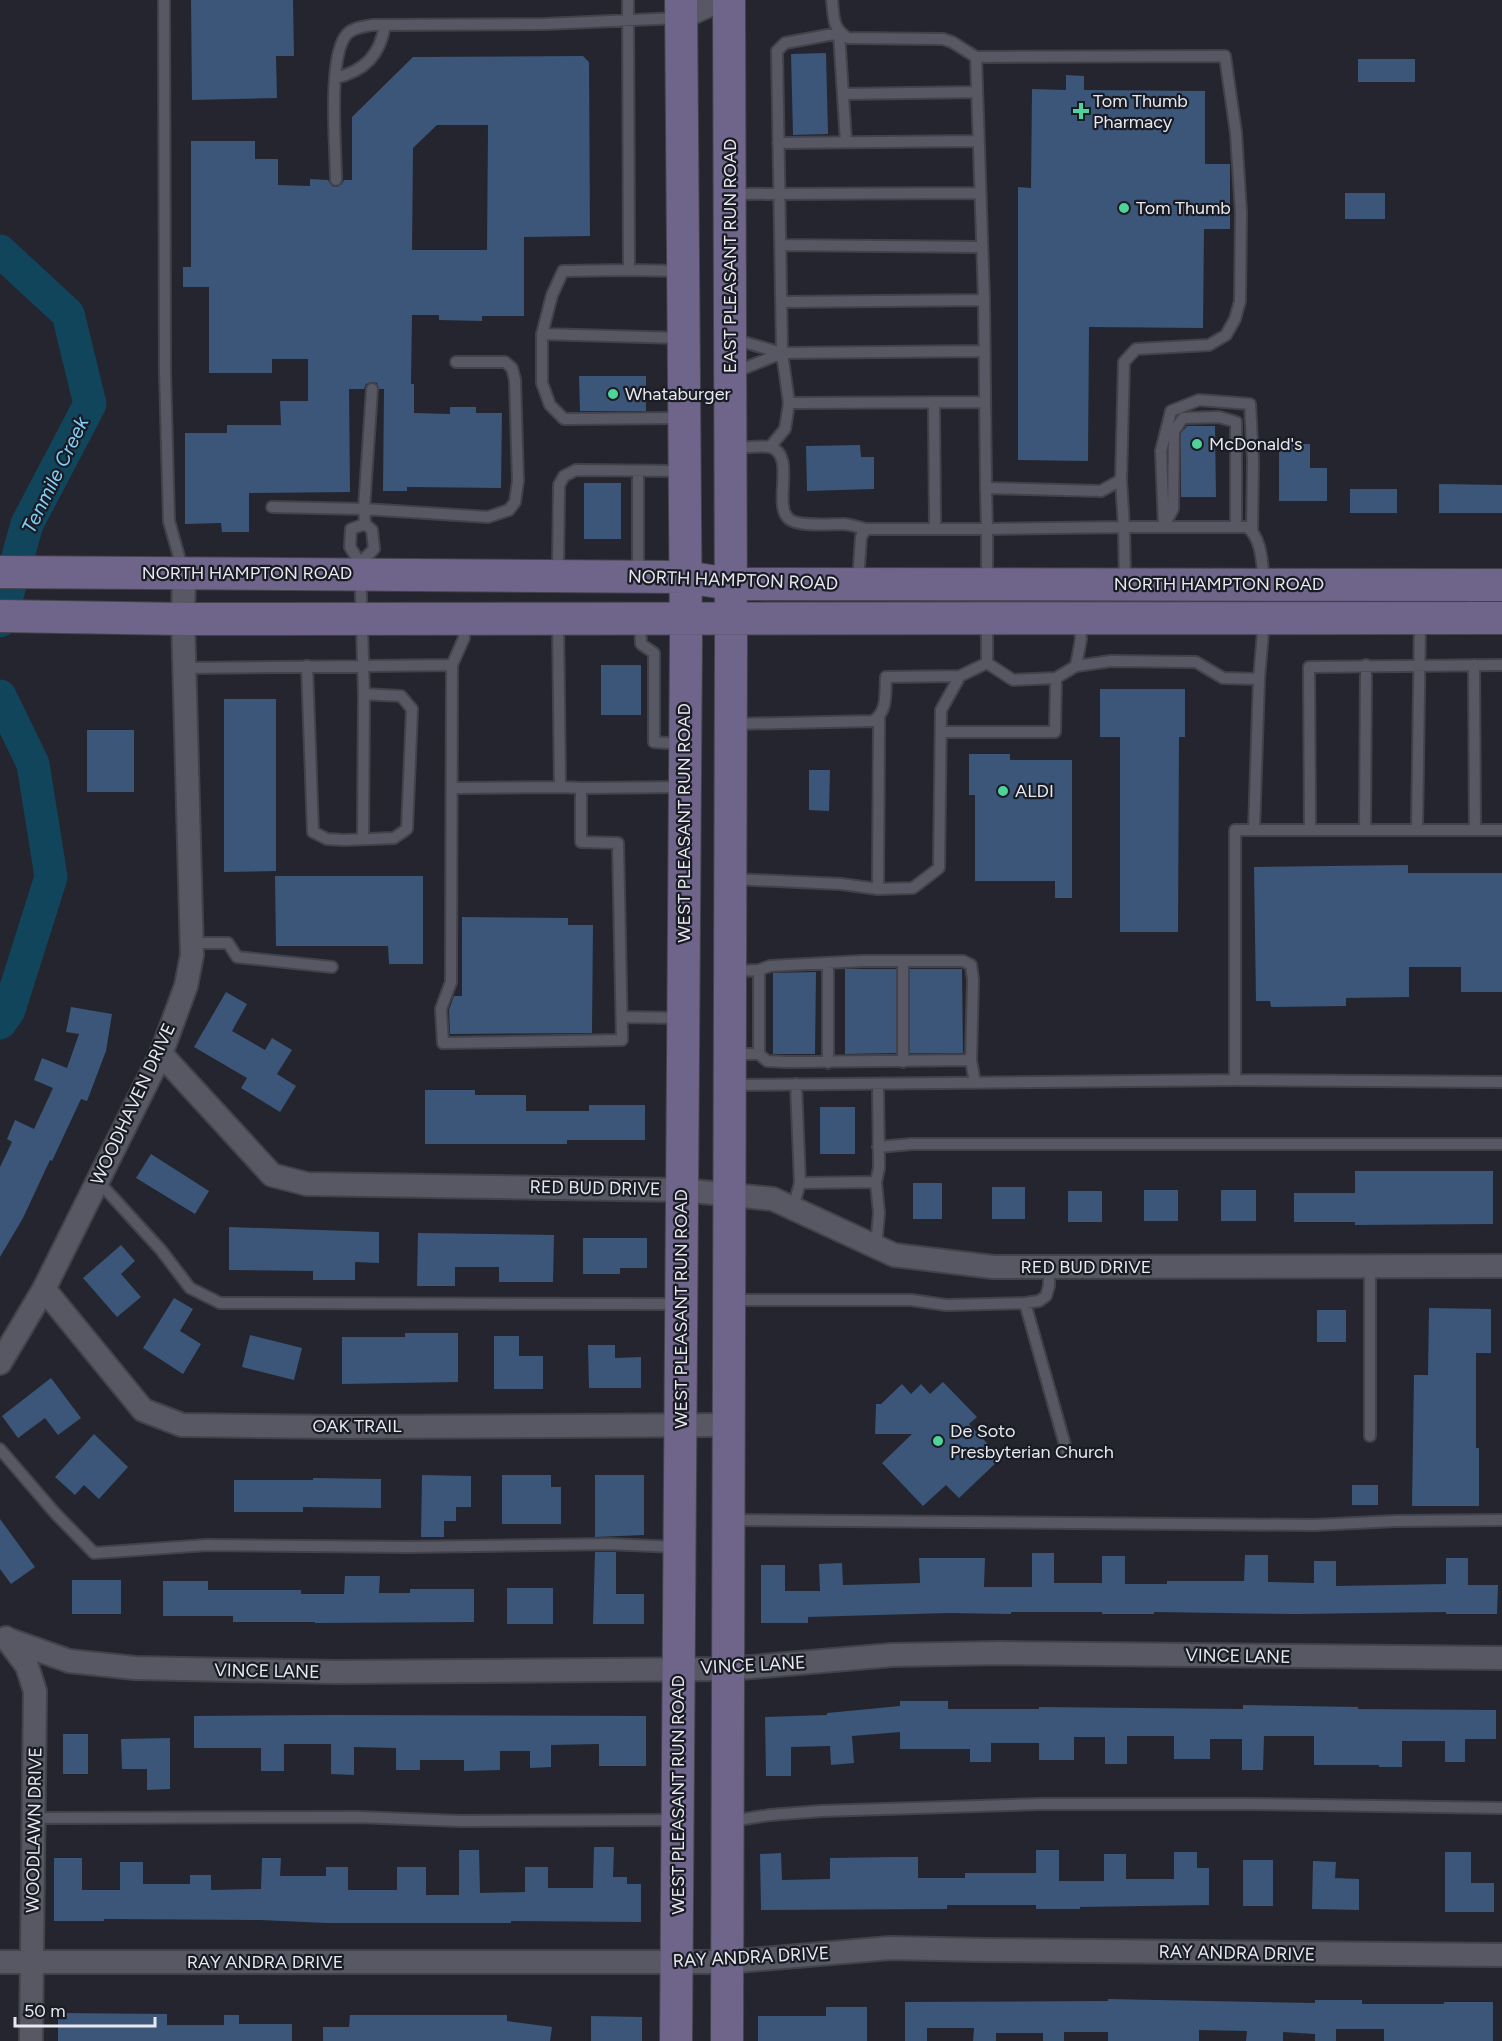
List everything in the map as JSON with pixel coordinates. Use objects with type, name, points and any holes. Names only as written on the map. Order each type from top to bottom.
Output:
[{"type":"main road","name":"EAST PLEASANT RUN ROAD","points":[[729,0],[731,584]]},
{"type":"main road","points":[[681,9],[686,577]]},
{"type":"main road","points":[[682,195],[730,194]]},
{"type":"main road","points":[[684,338],[730,338]]},
{"type":"main road","name":"NORTH HAMPTON ROAD","points":[[0,572],[184,573],[360,568],[558,576],[686,577],[731,584],[1502,585]]},
{"type":"main road","name":"WEST PLEASANT RUN ROAD","points":[[676,2041],[686,577]]},
{"type":"main road","points":[[727,2041],[730,1085],[744,1054],[745,971],[730,879],[731,584]]},
{"type":"main road","points":[[987,584],[987,619]]},
{"type":"main road","points":[[1264,619],[1265,584]]},
{"type":"main road","name":"NORTH HAMPTON ROAD","points":[[0,616],[686,619],[1502,618]]},
{"type":"street","points":[[681,9],[721,0]]},
{"type":"street","name":"WOODHAVEN DRIVE","points":[[0,1363],[44,1289],[161,1054],[186,986],[192,954],[183,618],[184,573]]},
{"type":"street","name":"RED BUD DRIVE","points":[[161,1054],[272,1175],[307,1184],[682,1190],[773,1199],[894,1255],[993,1267],[1502,1266]]},
{"type":"street","name":"OAK TRAIL","points":[[44,1289],[144,1410],[182,1425],[345,1427],[729,1425]]},
{"type":"street","name":"VINCE LANE","points":[[3,1634],[69,1661],[135,1668],[336,1672],[728,1669],[892,1655],[999,1653],[1502,1658]]},
{"type":"street","name":"WOODLAWN DRIVE","points":[[3,1634],[27,1666],[35,1691],[31,2041]]},
{"type":"street","name":"RAY ANDRA DRIVE","points":[[0,1962],[727,1962],[890,1948],[1502,1955]]},
{"type":"lane","points":[[164,0],[165,372],[169,521],[184,573]]},
{"type":"lane","points":[[628,0],[629,270]]},
{"type":"lane","points":[[832,0],[835,25],[839,33],[846,142]]},
{"type":"lane","points":[[336,180],[335,78],[339,49],[347,35],[356,28],[385,25],[545,24],[629,20],[681,9]]},
{"type":"lane","points":[[335,78],[348,75],[369,62],[382,43],[385,25]]},
{"type":"lane","points":[[770,447],[785,429],[789,403],[782,353],[778,143],[777,51],[785,43],[839,33],[848,38],[943,39],[975,57],[1225,56],[1236,133],[1241,213],[1240,301],[1235,319],[1226,335],[1209,345],[1136,349],[1124,362],[1121,480],[1125,584]]},
{"type":"lane","points":[[975,57],[984,300],[987,584]]},
{"type":"lane","points":[[843,94],[977,92]]},
{"type":"lane","points":[[778,143],[978,141]]},
{"type":"lane","points":[[730,194],[980,193]]},
{"type":"lane","points":[[780,245],[982,247]]},
{"type":"lane","points":[[683,271],[563,272],[552,295],[542,334],[542,383],[550,405],[564,419],[684,418]]},
{"type":"lane","points":[[781,302],[984,300]]},
{"type":"lane","points":[[542,334],[684,338]]},
{"type":"lane","points":[[730,338],[782,353],[984,351]]},
{"type":"lane","points":[[730,374],[782,353]]},
{"type":"lane","points":[[272,507],[364,509],[488,517],[509,510],[515,501],[518,481],[515,380],[512,368],[505,362],[456,362]]},
{"type":"lane","points":[[360,568],[374,549],[372,530],[365,524],[364,509],[372,389]]},
{"type":"lane","points":[[1164,527],[1161,451],[1171,411],[1199,400],[1250,404],[1253,461],[1252,531],[1258,545],[1265,584]]},
{"type":"lane","points":[[789,403],[985,402]]},
{"type":"lane","points":[[934,403],[935,529]]},
{"type":"lane","points":[[1164,527],[1173,509],[1174,431],[1183,418],[1219,417],[1236,422],[1236,526]]},
{"type":"lane","points":[[731,448],[770,447],[778,453],[782,464],[783,505],[785,515],[791,521],[812,524],[847,524],[866,529],[1236,526],[1247,527],[1252,531]]},
{"type":"lane","points":[[558,576],[559,485],[564,476],[576,470],[685,471]]},
{"type":"lane","points":[[638,471],[638,576]]},
{"type":"lane","points":[[986,488],[1101,491],[1121,480]]},
{"type":"lane","points":[[363,839],[364,694],[360,568],[350,547],[351,529],[365,524]]},
{"type":"lane","points":[[857,584],[861,537],[866,529]]},
{"type":"lane","points":[[464,618],[464,638],[452,665],[451,982],[441,1009],[443,1043],[622,1040],[618,843],[581,842],[581,789]]},
{"type":"lane","points":[[558,618],[560,788]]},
{"type":"lane","points":[[640,618],[640,644],[654,653],[654,742],[685,744]]},
{"type":"lane","points":[[1417,830],[1420,618]]},
{"type":"lane","points":[[987,619],[987,663]]},
{"type":"lane","points":[[1076,666],[1081,639],[1079,619]]},
{"type":"lane","points":[[1254,830],[1259,679],[1264,619]]},
{"type":"lane","points":[[987,663],[1013,680],[1056,678],[1076,666],[1111,661],[1196,662],[1223,678],[1259,679]]},
{"type":"lane","points":[[878,889],[879,718],[884,709],[886,677],[960,676],[987,663]]},
{"type":"lane","points":[[185,668],[452,665]]},
{"type":"lane","points":[[1365,830],[1366,665]]},
{"type":"lane","points":[[1474,665],[1475,830]]},
{"type":"lane","points":[[1310,830],[1309,666],[1502,665]]},
{"type":"lane","points":[[307,666],[313,832],[327,839],[394,838],[406,829],[412,709],[401,696],[364,694]]},
{"type":"lane","points":[[730,879],[878,889],[913,888],[939,868],[941,710],[960,676]]},
{"type":"lane","points":[[941,732],[1055,732],[1056,678]]},
{"type":"lane","points":[[731,724],[873,721],[879,718]]},
{"type":"lane","points":[[452,788],[685,788]]},
{"type":"lane","points":[[1235,1080],[1235,830],[1502,830]]},
{"type":"lane","points":[[191,943],[228,943],[237,957],[332,967]]},
{"type":"lane","points":[[745,971],[770,966],[903,961],[963,961],[972,965],[972,1060],[975,1083]]},
{"type":"lane","points":[[903,961],[903,1062]]},
{"type":"lane","points":[[828,963],[828,1063]]},
{"type":"lane","points":[[622,1017],[683,1018]]},
{"type":"lane","points":[[744,1054],[767,1061],[828,1063],[972,1060]]},
{"type":"lane","points":[[730,1085],[1235,1080],[1502,1082]]},
{"type":"lane","points":[[793,1208],[800,1183],[796,1084]]},
{"type":"lane","points":[[876,1247],[879,1213],[876,1182],[879,1168],[878,1084]]},
{"type":"lane","points":[[878,1146],[912,1144],[1502,1144]]},
{"type":"lane","points":[[98,1181],[160,1250],[190,1288],[220,1303],[681,1304]]},
{"type":"lane","points":[[800,1183],[876,1182]]},
{"type":"lane","points":[[729,1300],[911,1300],[946,1305],[1025,1303],[1039,1301],[1046,1296],[1049,1286],[1049,1267]]},
{"type":"lane","points":[[1370,1267],[1370,1436]]},
{"type":"lane","points":[[1025,1303],[1067,1452]]},
{"type":"lane","points":[[0,1449],[55,1513],[94,1553],[207,1545],[407,1547],[609,1544],[680,1548]]},
{"type":"lane","points":[[729,1520],[1314,1525],[1502,1520]]},
{"type":"lane","points":[[728,1822],[770,1815],[821,1811],[1040,1804],[1249,1804],[1502,1808]]},
{"type":"lane","points":[[35,1818],[678,1820]]},
{"type":"building","points":[[191,0],[293,0],[294,56],[276,56],[277,98],[192,100]]},
{"type":"building","points":[[826,53],[828,134],[793,135],[791,54]]},
{"type":"building","points":[[583,56],[589,62],[590,236],[524,237],[524,316],[482,316],[482,321],[439,320],[439,315],[412,315],[411,384],[414,384],[414,413],[450,414],[450,407],[476,407],[476,413],[502,413],[501,488],[407,487],[407,491],[383,491],[384,389],[379,389],[377,383],[372,382],[366,384],[364,389],[349,389],[350,492],[249,493],[249,532],[222,532],[221,523],[185,524],[185,433],[227,433],[227,425],[281,425],[280,401],[308,401],[308,359],[272,359],[272,373],[209,373],[209,287],[183,287],[183,267],[191,267],[191,141],[255,141],[255,159],[278,159],[278,185],[310,186],[310,179],[328,180],[332,186],[337,187],[344,180],[352,180],[352,117],[413,57]],"holes":[[[437,125],[488,125],[487,250],[412,250],[413,148]]]},
{"type":"building","points":[[1358,59],[1415,59],[1415,82],[1358,82]]},
{"type":"building","name":"Tom Thumb","points":[[1066,75],[1084,76],[1084,90],[1205,91],[1205,164],[1230,164],[1230,229],[1204,229],[1203,328],[1089,327],[1088,461],[1018,460],[1018,187],[1031,188],[1032,89],[1066,90]]},
{"type":"building","points":[[1345,193],[1385,193],[1385,219],[1345,219]]},
{"type":"building","name":"Whataburger","points":[[579,376],[646,376],[646,411],[580,411]]},
{"type":"building","name":"McDonald's","points":[[1187,426],[1215,426],[1216,497],[1181,497],[1181,433]]},
{"type":"building","points":[[1279,444],[1310,444],[1310,468],[1327,468],[1327,501],[1279,501]]},
{"type":"building","points":[[860,445],[861,457],[874,457],[874,489],[807,491],[806,446]]},
{"type":"building","points":[[584,483],[621,483],[621,539],[584,539]]},
{"type":"building","points":[[1439,484],[1502,485],[1502,513],[1439,513]]},
{"type":"building","points":[[1350,489],[1397,489],[1397,513],[1350,513]]},
{"type":"building","points":[[601,665],[641,665],[641,715],[601,715]]},
{"type":"building","points":[[1100,689],[1185,689],[1185,737],[1179,737],[1178,932],[1120,932],[1120,737],[1100,737]]},
{"type":"building","points":[[224,699],[276,699],[276,871],[224,872]]},
{"type":"building","points":[[87,730],[134,730],[134,792],[87,792]]},
{"type":"building","points":[[969,754],[1010,754],[1010,760],[1072,760],[1072,898],[1055,898],[1055,881],[975,881],[975,795],[969,795]]},
{"type":"building","points":[[809,770],[830,770],[829,811],[809,810]]},
{"type":"building","points":[[1408,865],[1408,873],[1502,873],[1502,992],[1461,992],[1461,967],[1409,967],[1409,997],[1346,998],[1346,1006],[1271,1007],[1270,1001],[1256,1001],[1254,867]]},
{"type":"building","points":[[275,876],[423,876],[423,964],[389,964],[388,946],[276,946]]},
{"type":"building","points":[[462,917],[568,918],[568,925],[593,925],[592,1033],[450,1034],[449,1010],[454,996],[462,996]]},
{"type":"building","points":[[845,969],[896,969],[896,1053],[845,1054]]},
{"type":"building","points":[[910,969],[962,969],[963,1053],[910,1053]]},
{"type":"building","points":[[816,972],[815,1054],[773,1054],[773,973]]},
{"type":"building","points":[[226,992],[247,1004],[232,1031],[265,1050],[272,1038],[292,1050],[277,1074],[296,1086],[280,1112],[241,1088],[247,1078],[194,1047]]},
{"type":"building","points":[[71,1007],[112,1014],[106,1051],[87,1101],[81,1099],[23,1218],[0,1257],[0,1167],[12,1142],[7,1139],[15,1120],[34,1129],[53,1088],[34,1080],[42,1058],[67,1068],[79,1034],[66,1032]]},
{"type":"building","points":[[425,1090],[475,1090],[475,1095],[526,1095],[526,1111],[589,1111],[589,1105],[645,1105],[645,1140],[567,1140],[567,1144],[425,1144]]},
{"type":"building","points":[[820,1107],[855,1107],[855,1154],[820,1154]]},
{"type":"building","points":[[151,1154],[209,1191],[195,1214],[136,1178]]},
{"type":"building","points":[[1355,1171],[1493,1171],[1493,1224],[1355,1225],[1355,1222],[1294,1222],[1294,1193],[1355,1193]]},
{"type":"building","points":[[913,1183],[942,1183],[942,1219],[913,1219]]},
{"type":"building","points":[[992,1187],[1025,1187],[1025,1219],[992,1219]]},
{"type":"building","points":[[1144,1190],[1178,1190],[1178,1221],[1144,1221]]},
{"type":"building","points":[[1221,1190],[1256,1190],[1256,1221],[1221,1221]]},
{"type":"building","points":[[1068,1191],[1102,1191],[1102,1222],[1068,1222]]},
{"type":"building","points":[[229,1227],[379,1232],[379,1263],[355,1262],[355,1280],[313,1280],[313,1271],[229,1270]]},
{"type":"building","points":[[418,1233],[554,1235],[553,1282],[499,1282],[499,1267],[455,1267],[455,1286],[417,1286]]},
{"type":"building","points":[[583,1238],[647,1238],[647,1268],[620,1268],[620,1274],[583,1274]]},
{"type":"building","points":[[121,1245],[135,1261],[121,1274],[141,1297],[117,1317],[83,1278]]},
{"type":"building","points":[[174,1298],[193,1309],[180,1331],[201,1344],[183,1374],[143,1348]]},
{"type":"building","points":[[1429,1308],[1491,1309],[1491,1353],[1476,1353],[1476,1448],[1479,1448],[1479,1506],[1412,1506],[1414,1375],[1428,1375]]},
{"type":"building","points":[[1317,1310],[1346,1310],[1346,1342],[1317,1342]]},
{"type":"building","points":[[405,1333],[458,1333],[458,1382],[342,1384],[342,1337],[405,1337]]},
{"type":"building","points":[[250,1335],[302,1348],[294,1380],[242,1367]]},
{"type":"building","points":[[494,1336],[519,1336],[519,1356],[543,1356],[543,1389],[494,1389]]},
{"type":"building","points":[[588,1345],[615,1345],[615,1358],[641,1357],[641,1388],[589,1388]]},
{"type":"building","points":[[51,1378],[81,1418],[58,1435],[45,1418],[18,1438],[2,1416]]},
{"type":"building","name":"De Soto Presbyterian Church","points":[[943,1382],[977,1417],[969,1424],[1001,1458],[959,1498],[946,1485],[923,1506],[882,1463],[912,1434],[875,1434],[876,1404],[881,1404],[902,1384],[911,1394],[921,1384],[930,1394]]},
{"type":"building","points":[[94,1434],[128,1467],[99,1499],[84,1485],[75,1495],[55,1477]]},
{"type":"building","points":[[422,1475],[471,1476],[471,1507],[456,1507],[456,1521],[444,1521],[444,1537],[421,1537]]},
{"type":"building","points":[[502,1475],[551,1475],[551,1487],[561,1487],[561,1524],[502,1524]]},
{"type":"building","points":[[595,1475],[644,1475],[644,1535],[595,1537]]},
{"type":"building","points":[[313,1478],[381,1479],[381,1508],[303,1507],[303,1512],[234,1512],[234,1480],[313,1480]]},
{"type":"building","points":[[1352,1485],[1378,1485],[1378,1505],[1352,1505]]},
{"type":"building","points":[[0,1519],[35,1567],[11,1584],[0,1569]]},
{"type":"building","points":[[595,1552],[616,1552],[616,1594],[644,1594],[644,1624],[593,1624]]},
{"type":"building","points":[[1032,1553],[1054,1553],[1054,1583],[1102,1583],[1102,1556],[1125,1556],[1125,1584],[1167,1584],[1167,1581],[1244,1581],[1245,1555],[1268,1555],[1268,1582],[1314,1583],[1314,1561],[1336,1561],[1336,1586],[1446,1584],[1446,1558],[1468,1558],[1468,1585],[1498,1585],[1497,1614],[1011,1612],[1011,1614],[948,1613],[808,1617],[808,1623],[761,1623],[761,1565],[785,1565],[785,1591],[820,1591],[819,1564],[842,1563],[843,1585],[920,1583],[919,1558],[985,1558],[984,1587],[1032,1587]]},
{"type":"building","points":[[345,1576],[380,1576],[379,1593],[410,1593],[410,1589],[474,1589],[474,1622],[233,1622],[233,1616],[163,1616],[163,1581],[208,1581],[208,1590],[301,1590],[301,1594],[344,1594]]},
{"type":"building","points":[[72,1580],[121,1580],[121,1614],[72,1614]]},
{"type":"building","points":[[507,1588],[553,1588],[553,1624],[507,1624]]},
{"type":"building","points":[[900,1701],[948,1701],[948,1709],[1039,1709],[1039,1707],[1243,1709],[1243,1705],[1496,1710],[1496,1739],[1465,1739],[1465,1762],[1445,1762],[1445,1741],[1402,1741],[1402,1767],[1379,1767],[1379,1765],[1314,1765],[1314,1736],[1264,1736],[1263,1770],[1242,1770],[1242,1739],[1210,1739],[1210,1759],[1174,1759],[1174,1736],[1127,1736],[1127,1764],[1105,1764],[1105,1737],[1074,1737],[1074,1760],[1039,1760],[1039,1743],[991,1743],[991,1762],[970,1762],[970,1749],[900,1749],[900,1732],[852,1736],[854,1763],[831,1765],[830,1746],[791,1747],[791,1776],[766,1776],[765,1717],[827,1715],[827,1713],[900,1706]]},
{"type":"building","points":[[194,1716],[646,1716],[646,1766],[599,1766],[599,1744],[551,1745],[551,1767],[530,1768],[530,1751],[500,1751],[500,1770],[464,1771],[464,1760],[420,1760],[420,1770],[396,1770],[396,1748],[354,1747],[354,1775],[331,1774],[331,1744],[284,1744],[284,1771],[261,1771],[261,1748],[194,1748]]},
{"type":"building","points":[[63,1734],[88,1734],[88,1774],[63,1774]]},
{"type":"building","points":[[170,1738],[170,1789],[147,1790],[147,1769],[122,1769],[121,1739]]},
{"type":"building","points":[[594,1847],[614,1847],[613,1877],[627,1877],[627,1884],[641,1884],[641,1922],[326,1923],[260,1920],[104,1919],[104,1921],[54,1921],[54,1858],[82,1858],[82,1890],[120,1890],[120,1862],[143,1862],[143,1884],[190,1884],[190,1875],[211,1875],[211,1890],[261,1889],[262,1858],[281,1858],[280,1876],[326,1876],[326,1867],[348,1867],[348,1890],[397,1890],[397,1867],[426,1867],[426,1895],[459,1895],[459,1850],[479,1850],[480,1893],[525,1892],[525,1867],[548,1867],[548,1888],[593,1888]]},
{"type":"building","points":[[1036,1850],[1059,1850],[1059,1881],[1104,1881],[1104,1854],[1126,1854],[1126,1879],[1174,1879],[1174,1852],[1197,1852],[1197,1868],[1209,1868],[1209,1905],[1036,1909],[1036,1905],[947,1905],[947,1909],[761,1910],[760,1854],[781,1853],[782,1880],[830,1879],[830,1858],[897,1857],[918,1857],[918,1878],[965,1878],[965,1873],[1036,1873]]},
{"type":"building","points":[[1445,1852],[1471,1852],[1471,1883],[1494,1883],[1494,1912],[1445,1912]]},
{"type":"building","points":[[1243,1860],[1273,1860],[1273,1906],[1243,1906]]},
{"type":"building","points":[[1313,1861],[1336,1862],[1335,1878],[1359,1879],[1359,1910],[1312,1909]]},
{"type":"building","points":[[1108,1999],[1315,2003],[1315,2000],[1362,2000],[1362,2004],[1493,2002],[1493,2041],[1384,2041],[1384,2029],[1336,2029],[1336,2041],[1315,2041],[1315,2034],[1283,2032],[1283,2041],[1246,2041],[1247,2031],[1199,2030],[1199,2041],[1108,2041],[1108,2032],[1064,2032],[1064,2041],[1043,2041],[1043,2033],[996,2033],[996,2041],[973,2041],[974,2028],[927,2028],[927,2041],[905,2041],[905,2002],[1108,2001]]},
{"type":"building","points":[[826,2007],[867,2007],[867,2041],[758,2041],[758,2016],[826,2016]]},
{"type":"building","points":[[58,2013],[167,2014],[167,2025],[224,2025],[224,2015],[239,2015],[239,2024],[292,2024],[292,2041],[58,2041]]},
{"type":"building","points":[[350,2015],[507,2015],[507,2021],[552,2027],[550,2041],[323,2041],[323,2027],[349,2027]]},
{"type":"building","points":[[591,2016],[642,2017],[642,2041],[591,2041]]},
{"type":"waterway","name":"Tenmile Creek","points":[[0,251],[68,314],[90,404],[27,524],[0,621]]},
{"type":"waterway","name":"Tenmile Creek","points":[[0,696],[33,764],[51,877],[9,1010],[0,1023]]},
{"type":"place","name":"Tom Thumb Pharmacy","points":[[1081,111]]},
{"type":"place","name":"Tom Thumb","points":[[1124,208]]},
{"type":"place","name":"Whataburger","points":[[613,394]]},
{"type":"place","name":"McDonald's","points":[[1197,444]]},
{"type":"place","name":"ALDI","points":[[1003,791]]},
{"type":"place","name":"De Soto Presbyterian Church","points":[[938,1441]]}]
